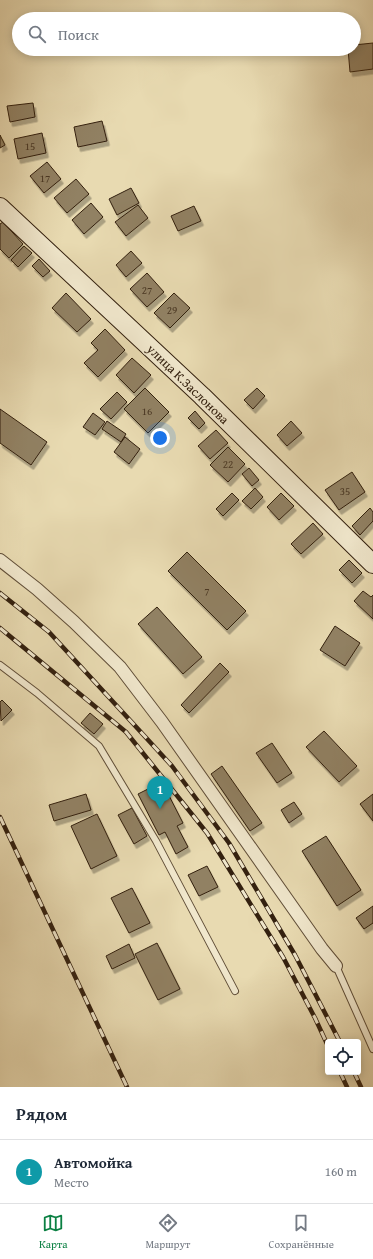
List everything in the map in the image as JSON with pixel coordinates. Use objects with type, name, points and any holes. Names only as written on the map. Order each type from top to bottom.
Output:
[{"type":"street","name":"улица К.Заслонова","points":[[0,207],[202,396],[373,564]]},
{"type":"street","points":[[0,560],[42,594],[120,667],[162,722],[322,949],[336,966]]},
{"type":"lane","points":[[0,665],[37,693],[99,746],[156,841],[235,991]]},
{"type":"lane","points":[[336,966],[373,1049]]},
{"type":"building","points":[[373,43],[373,69],[350,72],[349,56],[361,56],[361,44]]},
{"type":"building","points":[[33,103],[35,117],[10,122],[7,106]]},
{"type":"building","points":[[102,121],[107,141],[78,147],[74,127]]},
{"type":"building","points":[[42,133],[46,153],[18,159],[14,139]]},
{"type":"building","points":[[0,135],[5,145],[0,148]]},
{"type":"building","points":[[47,162],[61,179],[44,193],[30,176]]},
{"type":"building","points":[[76,179],[89,194],[67,213],[54,198]]},
{"type":"building","points":[[131,188],[139,203],[117,215],[109,199]]},
{"type":"building","points":[[91,203],[103,217],[84,234],[72,220]]},
{"type":"building","points":[[138,205],[148,218],[126,236],[115,222]]},
{"type":"building","points":[[194,206],[201,221],[178,231],[171,216]]},
{"type":"building","points":[[3,222],[23,244],[9,258],[0,249],[0,224]]},
{"type":"building","points":[[24,246],[32,253],[18,267],[11,260]]},
{"type":"building","points":[[131,251],[142,263],[126,277],[116,265]]},
{"type":"building","points":[[39,259],[50,271],[43,277],[32,266]]},
{"type":"building","points":[[147,273],[164,292],[147,307],[130,289]]},
{"type":"building","points":[[66,293],[91,319],[77,332],[52,308]]},
{"type":"building","points":[[174,293],[190,308],[170,328],[154,313]]},
{"type":"building","points":[[105,329],[125,350],[98,377],[84,363],[98,350],[91,343]]},
{"type":"building","points":[[132,358],[151,375],[134,393],[116,375]]},
{"type":"building","points":[[145,388],[169,412],[148,433],[124,409]]},
{"type":"building","points":[[257,388],[265,396],[253,409],[244,400]]},
{"type":"building","points":[[117,392],[127,402],[111,419],[100,409]]},
{"type":"building","points":[[0,409],[47,442],[31,465],[0,443]]},
{"type":"building","points":[[195,411],[205,423],[199,429],[188,418]]},
{"type":"building","points":[[93,413],[105,422],[95,435],[83,427]]},
{"type":"building","points":[[107,421],[126,434],[121,442],[102,429]]},
{"type":"building","points":[[291,421],[302,433],[287,446],[277,435]]},
{"type":"building","points":[[216,430],[228,443],[210,459],[198,446]]},
{"type":"building","points":[[125,437],[140,449],[129,464],[114,452]]},
{"type":"building","points":[[228,447],[245,464],[228,482],[210,465]]},
{"type":"building","points":[[249,468],[259,480],[252,486],[242,474]]},
{"type":"building","points":[[352,472],[365,492],[339,510],[325,490]]},
{"type":"building","points":[[255,488],[263,497],[251,509],[242,501]]},
{"type":"building","points":[[232,493],[239,500],[223,516],[216,509]]},
{"type":"building","points":[[281,493],[294,506],[279,520],[267,507]]},
{"type":"building","points":[[370,508],[373,512],[373,521],[360,535],[352,526]]},
{"type":"building","points":[[313,523],[323,534],[301,554],[291,544]]},
{"type":"building","points":[[187,552],[246,611],[227,630],[168,571]]},
{"type":"building","points":[[349,560],[362,573],[352,583],[339,570]]},
{"type":"building","points":[[363,591],[371,597],[373,595],[373,619],[354,601]]},
{"type":"building","points":[[157,607],[202,657],[183,674],[138,624]]},
{"type":"building","points":[[335,626],[360,643],[345,666],[320,650]]},
{"type":"building","points":[[220,663],[229,672],[189,713],[181,705]]},
{"type":"building","points":[[2,700],[12,710],[1,721],[0,702]]},
{"type":"building","points":[[90,713],[103,724],[94,734],[81,723]]},
{"type":"building","points":[[324,731],[357,766],[339,782],[306,747]]},
{"type":"building","points":[[272,743],[292,773],[277,783],[256,753]]},
{"type":"building","points":[[222,766],[262,823],[250,831],[211,774]]},
{"type":"building","points":[[162,782],[183,823],[177,826],[188,847],[176,854],[165,832],[159,835],[138,794]]},
{"type":"building","points":[[86,794],[91,810],[54,821],[49,805]]},
{"type":"building","points":[[373,794],[373,821],[360,804]]},
{"type":"building","points":[[294,802],[302,814],[289,823],[281,810]]},
{"type":"building","points":[[132,808],[147,836],[134,844],[118,815]]},
{"type":"building","points":[[97,814],[117,856],[91,869],[71,826]]},
{"type":"building","points":[[326,836],[361,890],[337,906],[302,851]]},
{"type":"building","points":[[207,866],[218,887],[199,896],[188,875]]},
{"type":"building","points":[[132,888],[150,923],[129,933],[111,898]]},
{"type":"building","points":[[373,906],[373,923],[364,929],[356,918]]},
{"type":"building","points":[[157,943],[180,989],[158,1000],[135,954]]},
{"type":"building","points":[[129,944],[135,958],[112,969],[106,956]]},
{"type":"railway","points":[[0,593],[49,632],[172,766],[229,843],[295,955],[338,1039]]},
{"type":"railway","points":[[0,628],[126,732],[207,833],[283,957],[325,1040]]},
{"type":"railway","points":[[0,817],[127,1087]]},
{"type":"railway","points":[[341,1075],[347,1087]]},
{"type":"railway","points":[[355,1075],[361,1087]]},
{"type":"place","name":"Автомойка","points":[[160,809]]}]
